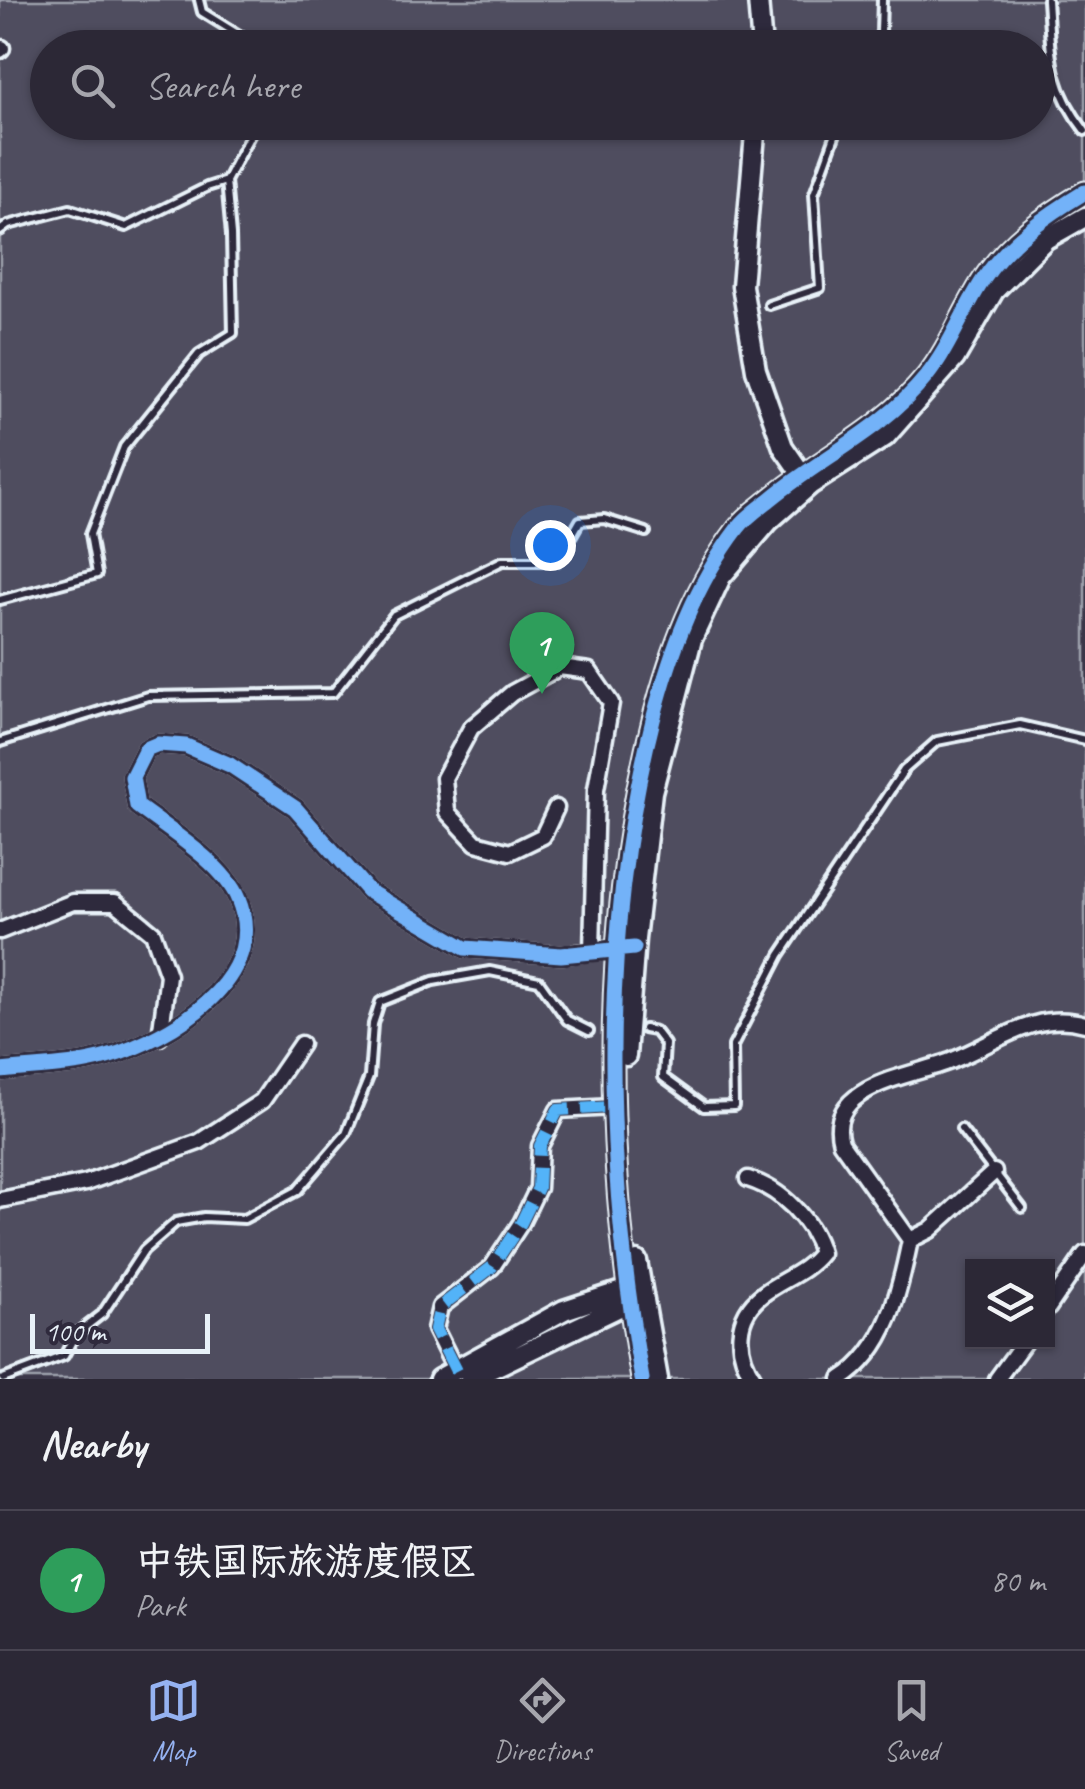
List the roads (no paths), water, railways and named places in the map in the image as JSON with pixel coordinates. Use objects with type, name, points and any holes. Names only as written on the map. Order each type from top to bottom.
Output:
[{"type":"street","points":[[758,0],[760,30]]},
{"type":"street","points":[[754,140],[742,286],[756,370],[783,447],[806,479]]},
{"type":"street","points":[[642,1379],[614,1107],[626,948],[652,792],[692,639],[722,577],[806,479],[877,425],[927,377],[986,276],[1036,222],[1085,192]]},
{"type":"street","points":[[806,479],[885,437],[955,358],[994,291],[1046,240],[1085,217]]},
{"type":"street","points":[[556,808],[544,836],[510,852],[476,843],[447,812],[444,778],[470,728],[512,693],[560,667],[590,671],[611,703],[596,790],[592,951]]},
{"type":"street","points":[[0,1071],[104,1058],[160,1038],[236,971],[246,937],[238,898],[216,868],[136,806],[132,777],[146,749],[158,744],[186,746],[230,765],[295,808],[368,891],[465,948],[561,954],[626,948]]},
{"type":"street","points":[[0,931],[73,902],[116,902],[154,933],[168,976],[160,1038]]},
{"type":"street","points":[[626,948],[622,1108],[634,1292],[658,1379]]},
{"type":"street","points":[[841,1379],[856,1369],[888,1324],[901,1287],[910,1240],[841,1143],[837,1128],[843,1110],[854,1098],[893,1078],[951,1062],[1022,1027],[1046,1020],[1085,1024]]},
{"type":"street","points":[[0,1200],[86,1184],[199,1142],[262,1101],[301,1044]]},
{"type":"street","points":[[614,1107],[558,1110],[540,1146],[538,1188],[520,1223],[492,1267],[440,1307],[435,1329],[455,1376],[564,1310],[634,1292]]},
{"type":"street","points":[[910,1240],[930,1230],[994,1172]]},
{"type":"street","points":[[748,1180],[770,1186],[816,1233],[822,1253],[810,1267],[760,1296],[739,1329],[739,1344],[754,1379]]},
{"type":"street","points":[[1055,1298],[1085,1254]]},
{"type":"street","points":[[998,1379],[1019,1349]]},
{"type":"lane","points":[[199,0],[202,12],[231,30]]},
{"type":"lane","points":[[882,0],[882,30]]},
{"type":"lane","points":[[1047,0],[1049,30]]},
{"type":"lane","points":[[1055,78],[1073,116],[1085,131]]},
{"type":"lane","points":[[0,600],[97,574],[90,534],[124,447],[199,354],[233,333],[226,181],[248,140]]},
{"type":"lane","points":[[769,306],[820,288],[814,194],[834,140]]},
{"type":"lane","points":[[0,230],[8,224],[70,209],[126,228],[206,187],[226,181]]},
{"type":"lane","points":[[0,742],[148,696],[333,693],[394,615],[444,589],[502,561],[557,561],[580,520],[604,518],[646,532]]},
{"type":"lane","points":[[644,1029],[655,1031],[664,1044],[662,1077],[704,1107],[734,1106],[732,1046],[780,954],[904,770],[937,741],[1020,725],[1085,740]]},
{"type":"lane","points":[[3,1379],[64,1356],[75,1334],[102,1314],[144,1250],[176,1222],[204,1218],[244,1220],[297,1191],[346,1134],[369,1078],[373,1024],[380,1002],[433,981],[490,971],[539,981],[568,1020],[589,1031]]},
{"type":"lane","points":[[961,1129],[1022,1208]]},
{"type":"place","name":"中铁国际旅游度假区","points":[[542,694]]}]
